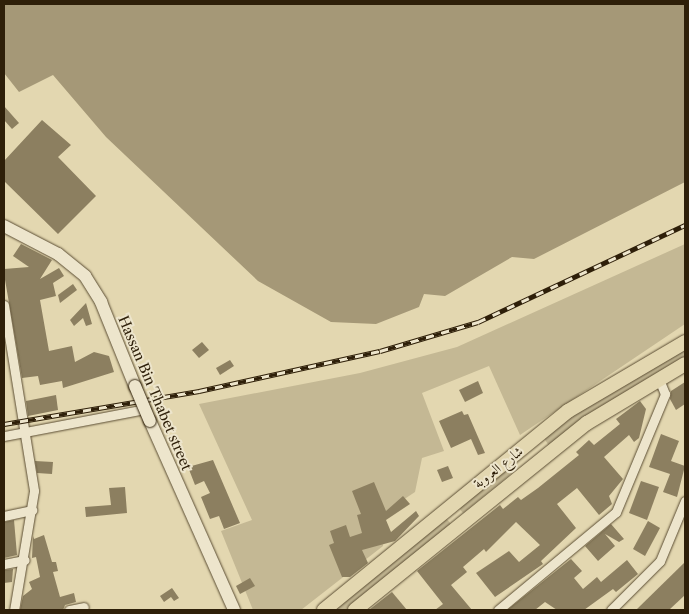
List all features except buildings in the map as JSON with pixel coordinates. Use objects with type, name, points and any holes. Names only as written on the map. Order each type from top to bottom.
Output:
[{"type":"main road","name":"شارع العروبة","points":[[324,610],[446,508],[568,411],[685,342]]},
{"type":"main road","name":"شارع العروبة","points":[[355,610],[587,423],[685,364]]},
{"type":"main road","points":[[533,440],[547,456]]},
{"type":"main road","points":[[446,508],[459,526]]},
{"type":"street","name":"Hassan Bin Thabet street","points":[[4,226],[58,254],[85,276],[101,302],[147,415],[234,610]]},
{"type":"street","points":[[4,305],[26,432],[32,510],[25,560],[14,610]]},
{"type":"street","points":[[498,610],[616,512],[665,394],[659,379]]},
{"type":"street","points":[[4,436],[147,415]]},
{"type":"street","points":[[611,610],[660,561],[685,501]]},
{"type":"street","points":[[4,516],[32,510]]},
{"type":"street","points":[[4,564],[25,560]]},
{"type":"street","points":[[68,610],[84,606]]},
{"type":"shaded area","points":[[4,4],[685,4],[685,182],[534,259],[512,257],[445,296],[424,294],[419,307],[376,324],[331,322],[258,281],[106,137],[53,75],[19,92],[4,73]]},
{"type":"shaded area","points":[[685,244],[685,324],[520,435],[489,366],[422,393],[444,451],[422,458],[415,492],[385,512],[383,546],[301,610],[253,610],[221,531],[252,520],[199,404],[360,373],[457,347]]},
{"type":"shaded area","points":[[685,348],[685,359],[549,446],[544,438],[572,416]]},
{"type":"shaded area","points":[[508,468],[512,473],[463,513],[459,508]]},
{"type":"shaded area","points":[[446,518],[451,524],[346,610],[335,610]]},
{"type":"railway","points":[[4,424],[199,391],[380,351],[478,322],[685,225]]}]
